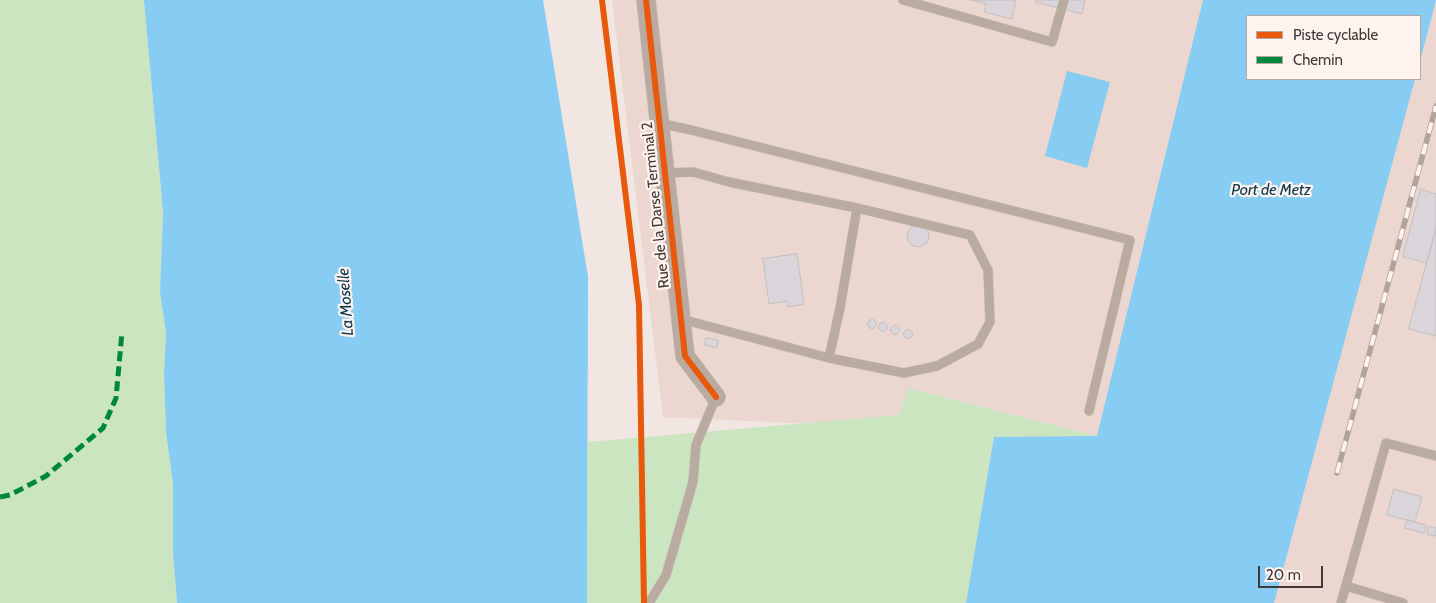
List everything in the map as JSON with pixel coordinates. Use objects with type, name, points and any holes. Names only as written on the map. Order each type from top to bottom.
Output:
[{"type":"street","name":"Rue de la Darse Terminal 2","points":[[646,0],[685,356],[716,397]]},
{"type":"lane","points":[[903,0],[1052,42],[1064,0]]},
{"type":"lane","points":[[659,123],[1130,240],[1089,411]]},
{"type":"lane","points":[[665,173],[693,172],[729,182],[857,208],[970,235],[988,270],[990,322],[978,344],[938,366],[904,373],[829,358],[681,318]]},
{"type":"lane","points":[[829,358],[840,308],[857,208]]},
{"type":"lane","points":[[649,603],[666,575],[693,482],[696,445],[716,397]]},
{"type":"lane","points":[[1341,603],[1386,443],[1436,456]]},
{"type":"lane","points":[[1346,586],[1403,603]]},
{"type":"shaded area","points":[[612,0],[1436,0],[1436,603],[962,603],[984,432],[663,417]]},
{"type":"green space","points":[[0,0],[144,0],[163,212],[160,292],[166,333],[164,373],[166,432],[173,484],[173,553],[177,603],[0,603]]},
{"type":"green space","points":[[908,388],[1097,436],[994,437],[966,603],[587,603],[588,442],[899,415]]},
{"type":"water","name":"La Moselle","points":[[144,0],[543,0],[588,277],[587,603],[177,603],[173,553],[173,484],[166,432],[164,373],[166,333],[160,292],[163,212]]},
{"type":"water","name":"Port de Metz","points":[[1203,0],[1436,0],[1421,57],[1421,15],[1246,15],[1246,80],[1415,80],[1274,603],[966,603],[994,437],[1097,436]]},
{"type":"water","points":[[1067,71],[1110,82],[1087,168],[1045,156]]},
{"type":"building","points":[[970,0],[1016,0],[1012,19],[984,12],[986,4]]},
{"type":"building","points":[[1037,0],[1085,0],[1082,14],[1036,2]]},
{"type":"building","points":[[1421,189],[1436,194],[1436,228],[1427,263],[1403,257]]},
{"type":"building","points":[[918,225],[926,228],[929,236],[926,244],[918,247],[910,244],[907,236],[910,228]]},
{"type":"building","points":[[1436,228],[1436,336],[1409,329]]},
{"type":"building","points":[[797,254],[804,304],[787,307],[787,301],[769,304],[763,259]]},
{"type":"building","points":[[872,319],[877,324],[872,329],[867,324]]},
{"type":"building","points":[[883,322],[888,327],[883,332],[878,327]]},
{"type":"building","points":[[895,325],[900,330],[895,335],[890,330]]},
{"type":"building","points":[[908,329],[913,334],[908,339],[903,334]]},
{"type":"building","points":[[706,338],[718,340],[717,348],[705,345]]},
{"type":"building","points":[[1394,489],[1422,497],[1415,522],[1387,515]]},
{"type":"building","points":[[1407,520],[1426,525],[1424,533],[1405,528]]},
{"type":"building","points":[[1429,526],[1436,528],[1436,536],[1427,534]]},
{"type":"railway","points":[[1337,473],[1436,106]]},
{"type":"marked path","points":[[0,497],[10,495],[46,476],[103,428],[116,398],[122,332]]},
{"type":"cycle path","points":[[602,0],[639,305],[644,603]]},
{"type":"cycle path","points":[[646,0],[685,356],[716,397]]}]
